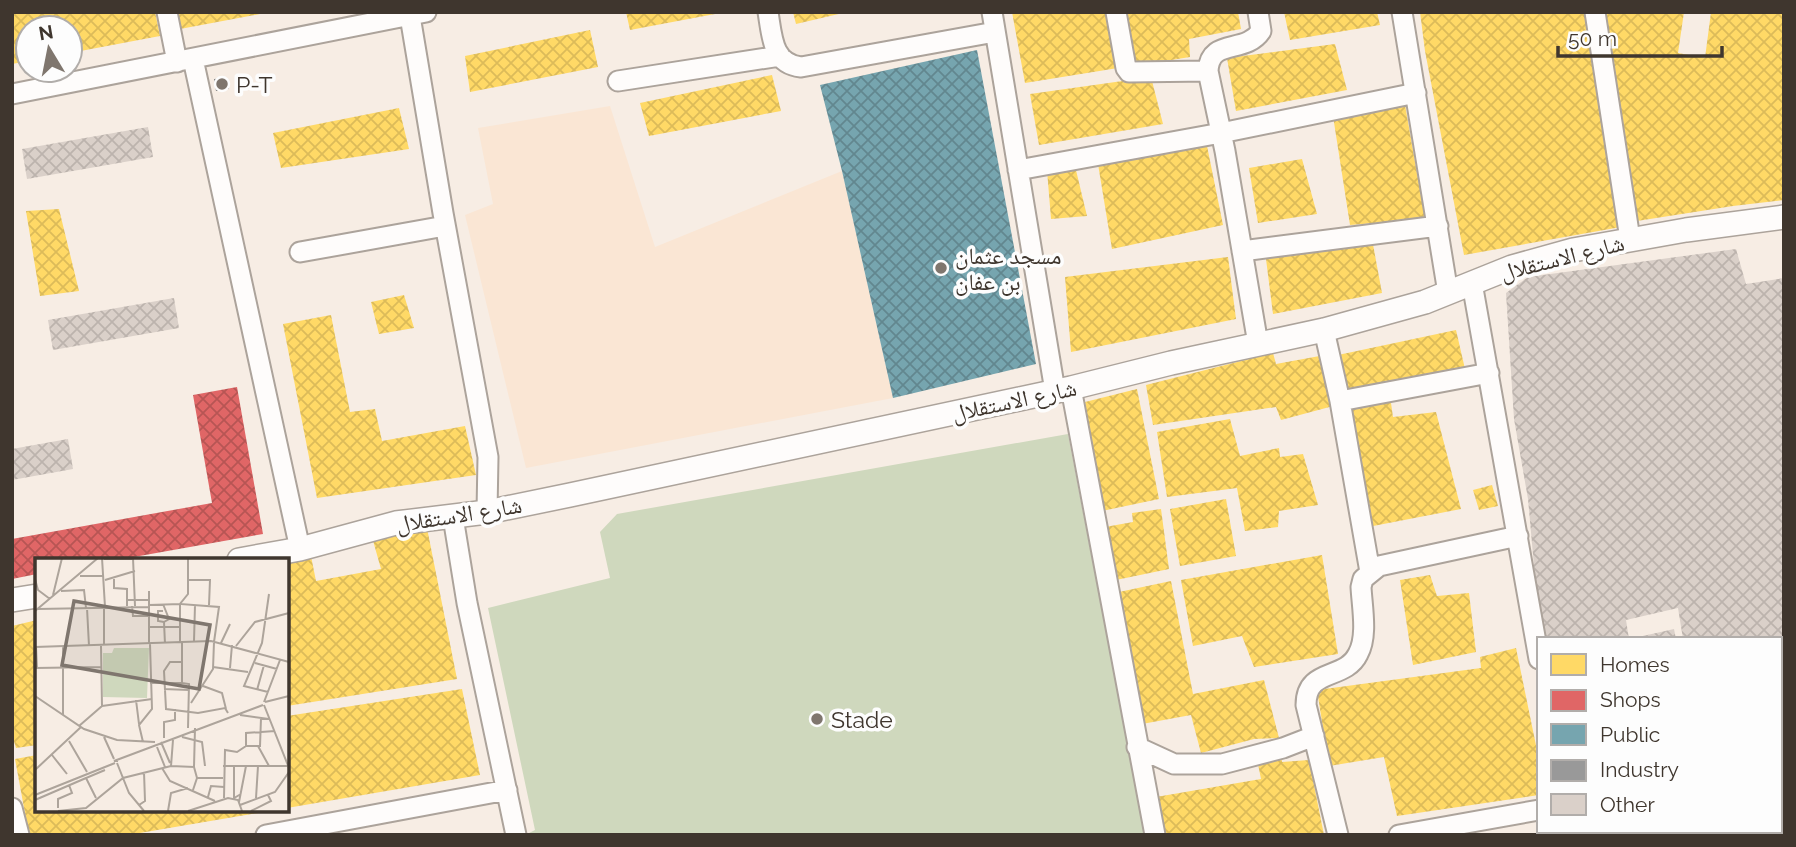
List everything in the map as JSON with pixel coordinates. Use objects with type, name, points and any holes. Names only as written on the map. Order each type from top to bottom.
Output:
[{"type":"street","points":[[167,12],[185,60],[300,549]]},
{"type":"street","points":[[768,12],[774,45],[789,66],[801,67],[995,32]]},
{"type":"street","points":[[992,12],[1018,170],[1155,835]]},
{"type":"street","points":[[1116,12],[1129,72],[1208,71]]},
{"type":"street","points":[[1258,12],[1261,31],[1255,40],[1214,52],[1209,60],[1208,71],[1258,344]]},
{"type":"street","points":[[1402,12],[1448,293]]},
{"type":"street","points":[[1595,12],[1630,239]]},
{"type":"street","points":[[12,94],[419,13],[445,226],[488,457],[487,512]]},
{"type":"street","points":[[618,81],[780,56]]},
{"type":"street","points":[[1018,170],[1221,133],[1416,93]]},
{"type":"street","name":"شارع الاستقلال","points":[[250,558],[300,549],[396,523],[487,512],[1063,390],[1324,330],[1372,318],[1448,293],[1512,267],[1573,250],[1630,239],[1784,218]]},
{"type":"street","points":[[300,252],[445,226]]},
{"type":"street","points":[[1242,251],[1438,226]]},
{"type":"street","points":[[1472,283],[1537,647]]},
{"type":"street","points":[[1324,330],[1340,401],[1370,572]]},
{"type":"street","points":[[1340,401],[1489,373]]},
{"type":"street","points":[[453,517],[467,603],[516,835]]},
{"type":"street","points":[[1338,835],[1306,705],[1306,693],[1312,683],[1345,668],[1358,656],[1362,641],[1363,579],[1380,566],[1518,536]]},
{"type":"street","points":[[12,600],[35,596]]},
{"type":"street","points":[[1137,747],[1174,764],[1222,764],[1283,748],[1314,736]]},
{"type":"street","points":[[266,835],[508,790]]},
{"type":"street","points":[[12,808],[19,835]]},
{"type":"street","points":[[1399,835],[1537,810]]},
{"type":"shaded area","points":[[610,106],[655,247],[842,171],[893,398],[526,468],[465,215],[493,204],[478,128]]},
{"type":"green space","name":"Stade","points":[[1068,434],[1145,835],[525,835],[535,830],[488,608],[610,578],[600,532],[617,514]]},
{"type":"building: Homes","points":[[12,12],[155,12],[160,36],[84,50],[84,14],[14,14],[12,64]]},
{"type":"building: Homes","points":[[176,12],[260,12],[260,14],[180,29]]},
{"type":"building: Homes","points":[[626,12],[715,12],[715,14],[630,30]]},
{"type":"building: Homes","points":[[793,12],[842,12],[843,13],[796,24]]},
{"type":"building: Homes","points":[[1012,12],[1106,12],[1118,68],[1025,83]]},
{"type":"building: Homes","points":[[1127,12],[1238,12],[1241,29],[1189,39],[1190,57],[1134,66]]},
{"type":"building: Homes","points":[[1284,12],[1377,12],[1380,25],[1290,40]]},
{"type":"building: Homes","points":[[1420,12],[1588,12],[1621,227],[1464,255]]},
{"type":"building: Homes","points":[[1603,12],[1684,12],[1678,53],[1705,58],[1711,12],[1784,12],[1784,200],[1637,221]]},
{"type":"building: Homes","points":[[590,30],[598,67],[470,92],[465,56]]},
{"type":"building: Homes","points":[[1335,44],[1347,90],[1236,111],[1227,58]]},
{"type":"building: Homes","points":[[772,75],[781,111],[649,136],[640,103]]},
{"type":"building: Homes","points":[[1151,77],[1163,124],[1039,145],[1030,94]]},
{"type":"building: Homes","points":[[1404,99],[1425,219],[1350,225],[1333,116]]},
{"type":"building: Homes","points":[[399,108],[409,149],[281,168],[273,133]]},
{"type":"building: Homes","points":[[1206,141],[1223,225],[1112,249],[1098,164]]},
{"type":"building: Homes","points":[[1302,159],[1317,214],[1258,223],[1249,168]]},
{"type":"building: Homes","points":[[1075,166],[1087,216],[1051,219],[1047,170]]},
{"type":"building: Homes","points":[[59,209],[79,291],[40,296],[26,211]]},
{"type":"building: Homes","points":[[1372,239],[1382,293],[1273,314],[1266,259]]},
{"type":"building: Homes","points":[[1228,257],[1236,319],[1071,352],[1065,277]]},
{"type":"building: Homes","points":[[404,295],[414,328],[379,334],[371,302]]},
{"type":"building: Homes","points":[[331,315],[350,412],[375,409],[382,441],[465,426],[476,475],[317,498],[283,324]]},
{"type":"building: Homes","points":[[1456,330],[1465,369],[1346,392],[1338,355]]},
{"type":"building: Homes","points":[[1273,353],[1276,364],[1325,355],[1337,405],[1281,420],[1276,407],[1153,425],[1146,385]]},
{"type":"building: Homes","points":[[1137,389],[1159,499],[1102,511],[1085,402]]},
{"type":"building: Homes","points":[[1390,396],[1393,417],[1436,412],[1461,509],[1368,527],[1347,407]]},
{"type":"building: Homes","points":[[1230,419],[1240,456],[1279,448],[1280,457],[1303,454],[1318,505],[1279,511],[1278,527],[1245,531],[1237,488],[1167,497],[1157,432]]},
{"type":"building: Homes","points":[[1492,485],[1498,506],[1479,510],[1473,490]]},
{"type":"building: Homes","points":[[1226,499],[1236,556],[1180,566],[1170,509]]},
{"type":"building: Homes","points":[[1161,509],[1169,569],[1116,580],[1105,527],[1133,522],[1132,513]]},
{"type":"building: Homes","points":[[427,528],[457,679],[289,706],[289,560],[311,556],[316,581],[381,569],[372,537]]},
{"type":"building: Homes","points":[[1322,555],[1338,654],[1254,667],[1242,636],[1193,646],[1181,580]]},
{"type":"building: Homes","points":[[1430,575],[1437,596],[1469,593],[1476,652],[1413,665],[1400,580]]},
{"type":"building: Homes","points":[[1171,581],[1193,694],[1264,680],[1279,738],[1254,739],[1201,753],[1191,715],[1142,724],[1119,592]]},
{"type":"building: Homes","points":[[35,620],[35,745],[16,748],[12,735],[12,626]]},
{"type":"building: Homes","points":[[1516,648],[1537,750],[1537,795],[1397,816],[1384,757],[1329,766],[1317,690],[1481,668],[1480,657]]},
{"type":"building: Homes","points":[[462,689],[480,775],[289,808],[289,716]]},
{"type":"building: Homes","points":[[1281,753],[1282,762],[1309,760],[1324,835],[1163,835],[1156,797],[1261,779],[1257,759]]},
{"type":"building: Homes","points":[[35,755],[35,812],[264,812],[128,835],[29,835],[15,759]]},
{"type":"building: Shops","points":[[237,387],[263,534],[128,558],[35,558],[35,574],[12,579],[12,539],[212,503],[193,395]]},
{"type":"building: Public","name":"مسجد عثمان بن عفان","points":[[977,50],[1036,364],[893,398],[820,85]]},
{"type":"building: Industry","name":"P-T","points":[[227,78],[229,89],[216,91],[214,79]]},
{"type":"building: Other","points":[[148,127],[153,157],[27,179],[22,149]]},
{"type":"building: Other","points":[[1736,249],[1746,284],[1784,278],[1784,738],[1782,637],[1683,637],[1678,608],[1626,620],[1629,637],[1543,637],[1528,499],[1514,419],[1506,293],[1528,277]]},
{"type":"building: Other","points":[[174,298],[179,328],[53,350],[48,320]]},
{"type":"building: Other","points":[[68,439],[73,469],[12,480],[12,449]]},
{"type":"building: Other","points":[[1674,629],[1676,637],[1638,637]]},
{"type":"building: Other","points":[[1784,763],[1784,835],[1684,835],[1782,833]]},
{"type":"place","name":"P-T","points":[[222,84]]},
{"type":"place","name":"مسجد عثمان بن عفان","points":[[941,268]]},
{"type":"place","name":"Stade","points":[[817,719]]}]
